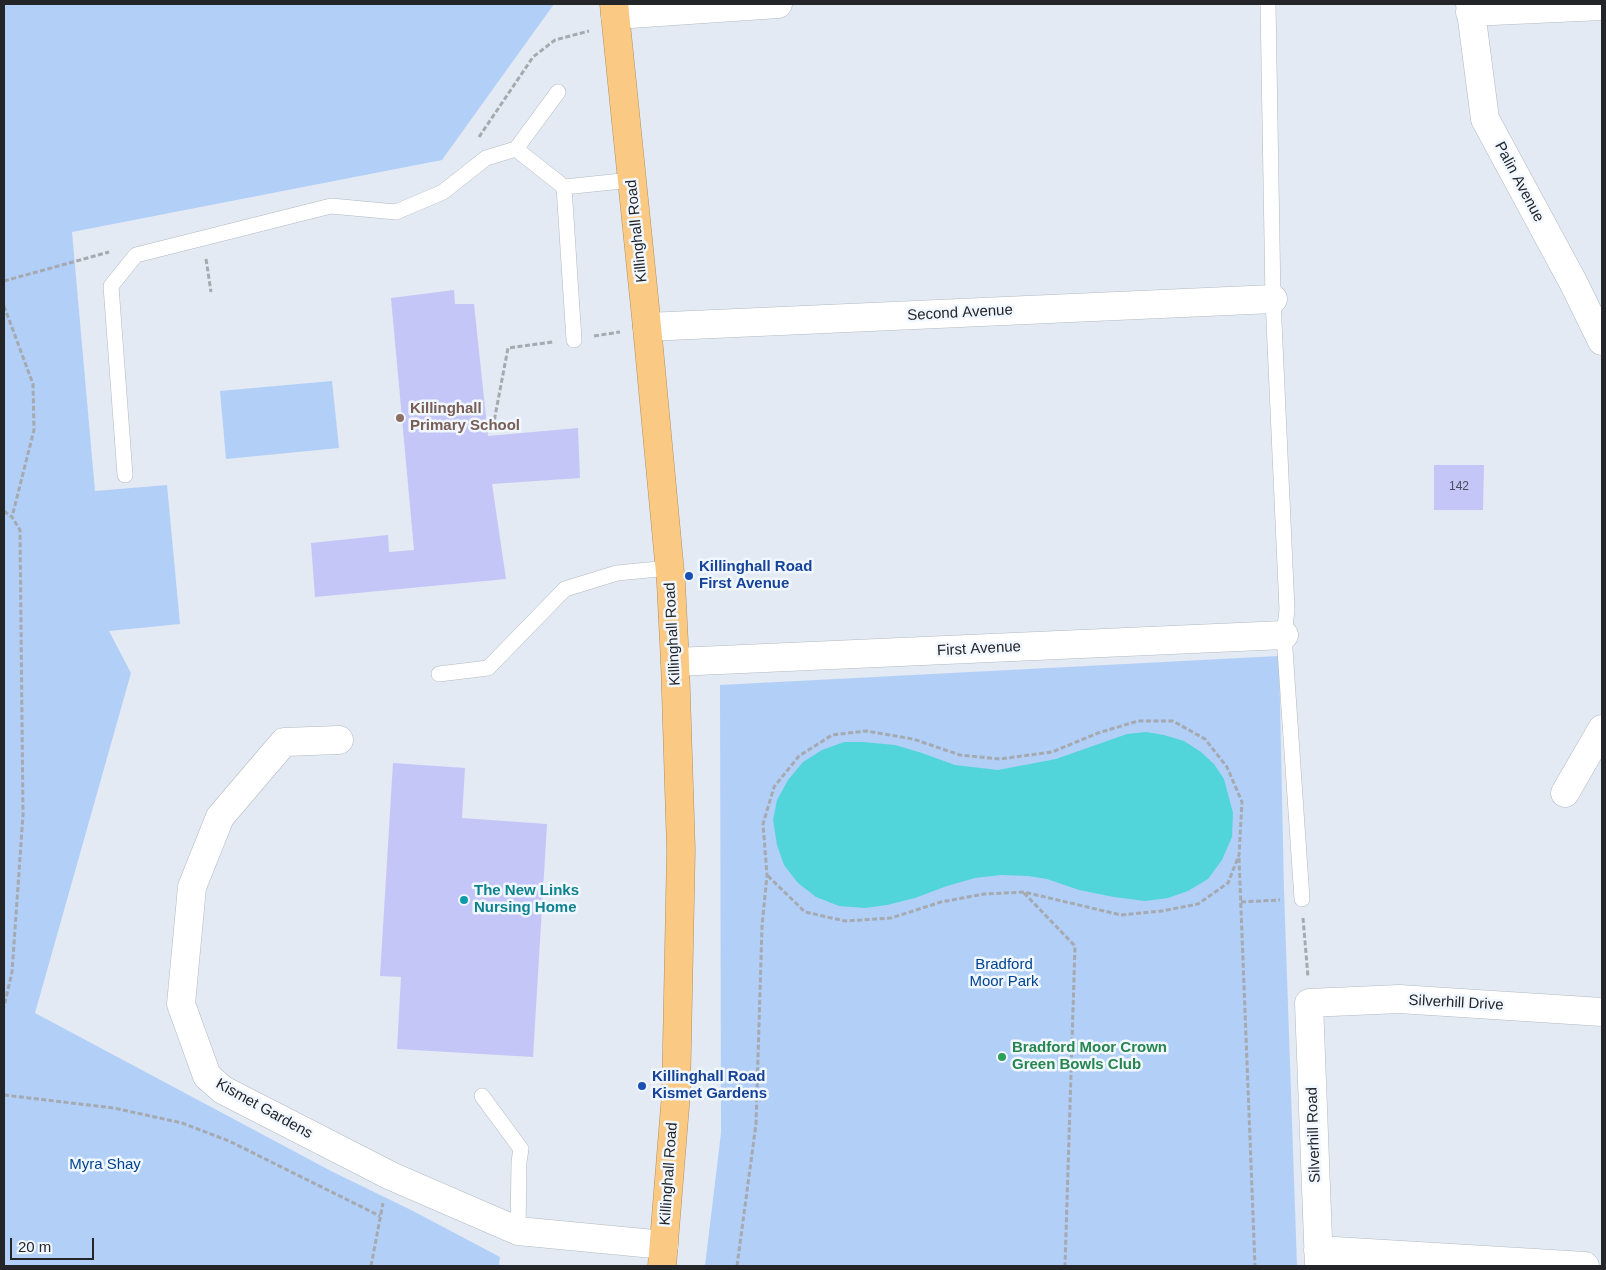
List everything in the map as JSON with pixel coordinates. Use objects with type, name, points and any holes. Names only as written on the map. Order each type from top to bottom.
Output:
[{"type":"highway","name":"Killinghall Road","points":[[615,14],[647,327],[669,568],[675,662],[681,850],[676,1094],[663,1256]]},
{"type":"street","points":[[615,14],[763,4]]},
{"type":"street","points":[[1470,8],[1602,6]]},
{"type":"street","name":"Palin Avenue","points":[[1470,8],[1485,119],[1573,282],[1602,341]]},
{"type":"street","name":"Second Avenue","points":[[647,327],[1273,299]]},
{"type":"street","name":"First Avenue","points":[[675,662],[1284,635]]},
{"type":"street","points":[[1565,793],[1602,729]]},
{"type":"street","name":"Kismet Gardens","points":[[339,740],[284,742],[220,816],[192,886],[181,1004],[207,1076],[223,1090],[391,1176],[518,1231],[663,1256]]},
{"type":"street","name":"Silverhill Drive","points":[[1310,1003],[1400,999],[1602,1012]]},
{"type":"street","name":"Silverhill Road","points":[[1310,1003],[1318,1258]]},
{"type":"street","points":[[1318,1258],[1585,1266]]},
{"type":"lane","points":[[1268,4],[1273,299],[1287,610],[1284,635],[1302,899]]},
{"type":"lane","points":[[125,476],[111,286],[136,255],[331,206],[396,212],[443,192],[486,158],[516,149],[558,92]]},
{"type":"lane","points":[[516,149],[564,187],[632,180]]},
{"type":"lane","points":[[564,187],[574,340]]},
{"type":"lane","points":[[439,674],[488,668],[565,589],[617,573],[669,568]]},
{"type":"lane","points":[[482,1096],[522,1149],[519,1162],[518,1231]]},
{"type":"path","points":[[478,138],[533,57],[555,40],[615,14]]},
{"type":"path","points":[[4,306],[33,384],[34,430],[12,517]]},
{"type":"path","points":[[493,427],[508,348],[574,340],[647,327]]},
{"type":"path","points":[[4,511],[12,517],[20,530],[23,815],[12,972],[4,1007]]},
{"type":"path","points":[[737,1266],[756,1124],[762,926],[767,875],[763,824],[774,787],[799,756],[832,735],[866,730],[913,739],[960,755],[1000,759],[1052,752],[1098,733],[1138,721],[1173,721],[1205,739],[1227,767],[1242,802],[1239,855],[1255,1266]]},
{"type":"path","points":[[767,875],[805,912],[846,921],[891,918],[941,902],[975,896],[1024,892],[1121,915],[1162,912],[1198,904],[1228,884],[1239,855]]},
{"type":"path","points":[[1024,892],[1075,946],[1065,1266]]},
{"type":"path","points":[[1241,902],[1302,899],[1310,1003]]},
{"type":"path","points":[[4,1095],[114,1108],[182,1123],[229,1141],[380,1216]]},
{"type":"path","points":[[371,1266],[380,1216],[391,1176]]},
{"type":"green space","name":"Myra Shay","points":[[4,4],[554,4],[442,160],[72,232],[95,491],[167,485],[180,624],[109,631],[131,673],[35,1013],[331,1171],[413,1211],[500,1257],[499,1266],[4,1266]]},
{"type":"green space","points":[[332,381],[339,448],[226,459],[220,391]]},
{"type":"green space","name":"Bradford Moor Park","points":[[1279,656],[1284,890],[1297,1266],[705,1266],[721,1133],[720,685]]},
{"type":"shaded area","points":[[1146,732],[1184,741],[1201,752],[1214,764],[1224,779],[1233,813],[1232,837],[1222,860],[1208,879],[1188,891],[1168,898],[1145,901],[1114,897],[1079,890],[1047,879],[1001,875],[975,878],[915,898],[887,905],[865,908],[839,906],[816,897],[798,883],[784,865],[777,845],[773,820],[777,800],[788,780],[803,762],[822,750],[844,742],[895,745],[955,765],[998,770],[1056,759],[1127,734]]},
{"type":"building","points":[[454,290],[455,304],[474,304],[488,436],[578,428],[580,478],[492,484],[506,579],[315,597],[311,543],[388,535],[389,552],[414,550],[391,298]]},
{"type":"building","points":[[1434,465],[1484,465],[1483,510],[1434,510]]},
{"type":"building","name":"The New Links Nursing Home","points":[[393,763],[465,768],[462,818],[547,824],[533,1057],[397,1049],[401,977],[380,976]]},
{"type":"place","name":"Killinghall Primary School","points":[[400,418]]},
{"type":"place","name":"Killinghall Road First Avenue","points":[[689,576]]},
{"type":"place","name":"The New Links Nursing Home","points":[[464,900]]},
{"type":"place","name":"Bradford Moor Crown Green Bowls Club","points":[[1002,1057]]},
{"type":"place","name":"Killinghall Road Kismet Gardens","points":[[642,1086]]}]
